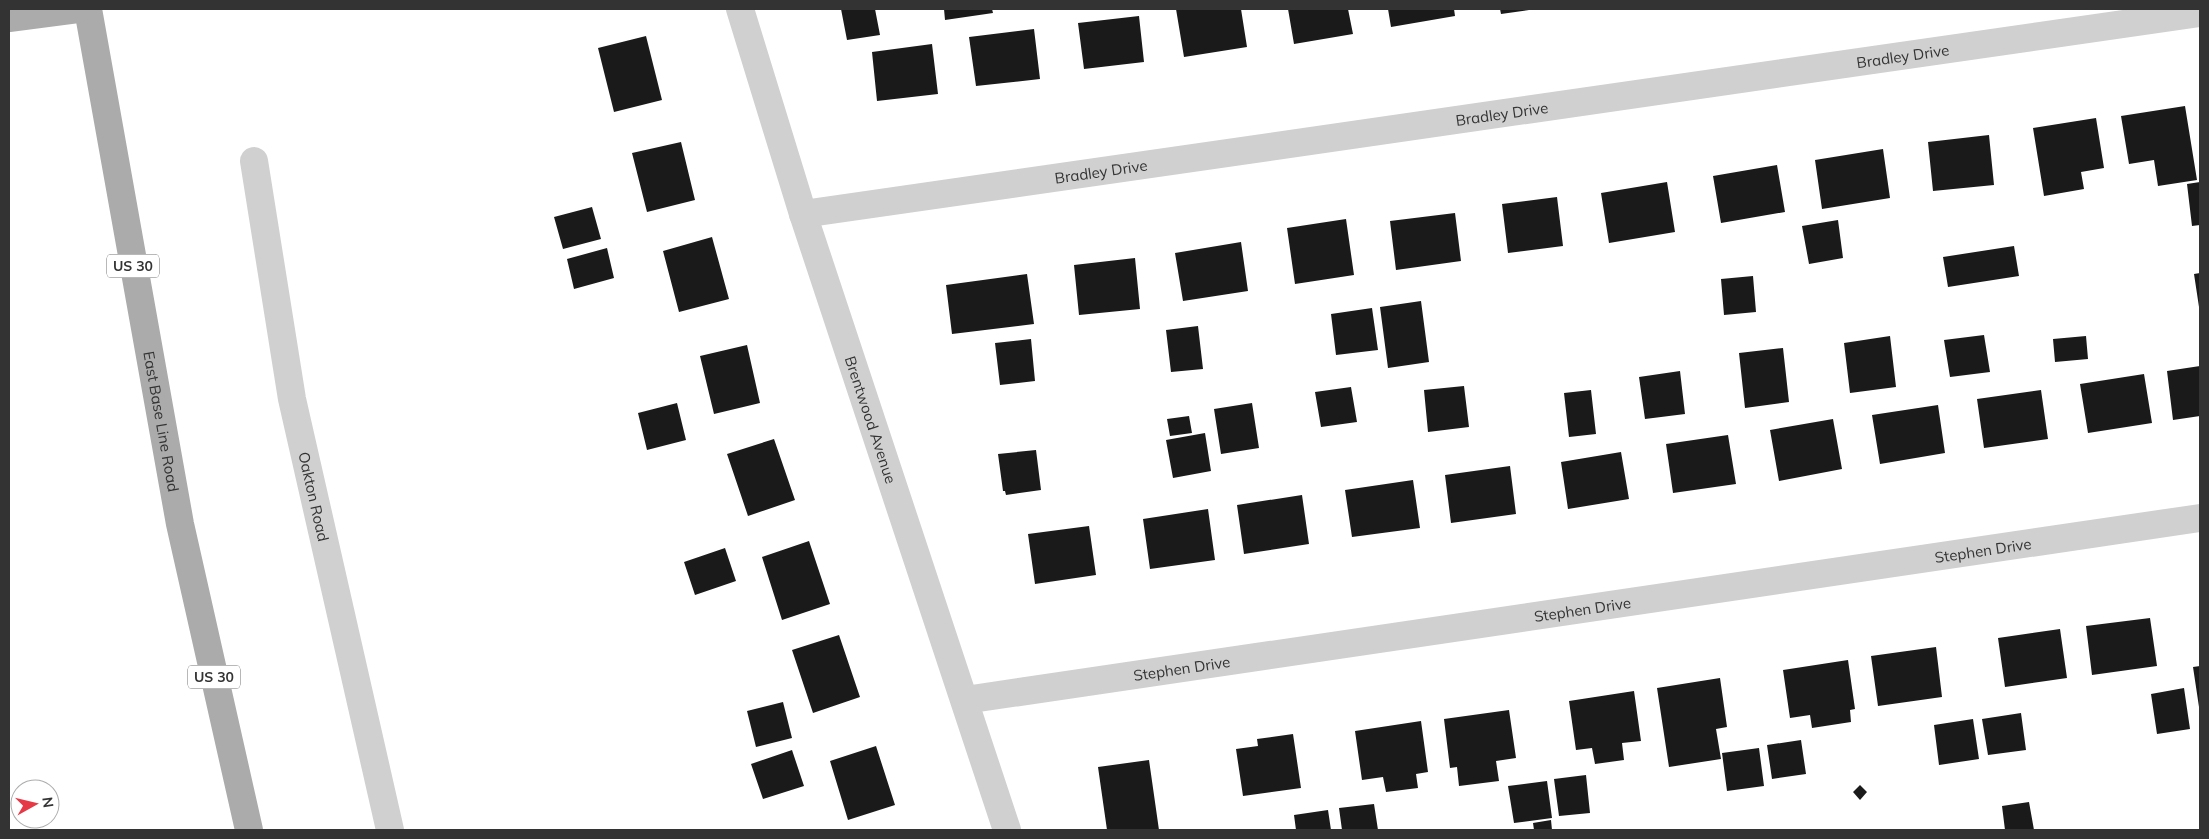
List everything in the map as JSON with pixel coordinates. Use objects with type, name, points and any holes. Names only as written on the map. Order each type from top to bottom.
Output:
[{"type":"main road","points":[[9,18],[78,9]]},
{"type":"main road","name":"East Base Line Road","points":[[88,9],[180,524],[249,830]]},
{"type":"street","name":"Brentwood Avenue","points":[[740,9],[803,214],[1007,830]]},
{"type":"street","name":"Bradley Drive","points":[[803,214],[2200,13]]},
{"type":"street","name":"Oakton Road","points":[[254,161],[292,399],[390,830]]},
{"type":"street","name":"Stephen Drive","points":[[965,700],[2200,518]]},
{"type":"building","points":[[841,9],[875,9],[880,35],[847,40]]},
{"type":"building","points":[[944,9],[992,9],[993,13],[945,20]]},
{"type":"building","points":[[1176,9],[1241,9],[1247,47],[1184,57]]},
{"type":"building","points":[[1288,9],[1348,9],[1353,34],[1294,44]]},
{"type":"building","points":[[1388,9],[1454,9],[1455,16],[1391,27]]},
{"type":"building","points":[[1500,9],[1529,9],[1529,10],[1501,14]]},
{"type":"building","points":[[1139,16],[1144,62],[1084,69],[1078,23]]},
{"type":"building","points":[[1034,29],[1040,79],[976,86],[969,37]]},
{"type":"building","points":[[646,36],[662,100],[614,112],[598,48]]},
{"type":"building","points":[[932,44],[938,94],[877,101],[872,52]]},
{"type":"building","points":[[2185,106],[2197,180],[2158,186],[2154,160],[2129,164],[2121,116]]},
{"type":"building","points":[[2096,118],[2104,168],[2081,172],[2084,189],[2044,196],[2033,128]]},
{"type":"building","points":[[1989,135],[1994,185],[1933,191],[1928,142]]},
{"type":"building","points":[[681,142],[695,200],[647,212],[632,153]]},
{"type":"building","points":[[1883,149],[1890,198],[1822,209],[1815,160]]},
{"type":"building","points":[[1777,165],[1785,212],[1721,223],[1713,176]]},
{"type":"building","points":[[1667,182],[1675,232],[1609,243],[1601,193]]},
{"type":"building","points":[[2200,182],[2200,225],[2192,226],[2187,184]]},
{"type":"building","points":[[1557,197],[1563,246],[1508,253],[1502,204]]},
{"type":"building","points":[[592,207],[601,239],[563,249],[554,217]]},
{"type":"building","points":[[1455,213],[1461,261],[1396,270],[1390,221]]},
{"type":"building","points":[[1346,219],[1354,275],[1295,284],[1287,228]]},
{"type":"building","points":[[1838,220],[1843,258],[1809,264],[1802,226]]},
{"type":"building","points":[[712,237],[729,299],[679,312],[663,251]]},
{"type":"building","points":[[1241,242],[1248,291],[1183,301],[1175,253]]},
{"type":"building","points":[[2014,246],[2019,276],[1948,287],[1943,257]]},
{"type":"building","points":[[607,248],[614,278],[574,289],[567,259]]},
{"type":"building","points":[[1135,258],[1140,309],[1079,315],[1074,265]]},
{"type":"building","points":[[2200,273],[2200,307],[2199,307],[2194,274]]},
{"type":"building","points":[[1027,274],[1034,324],[952,334],[946,285]]},
{"type":"building","points":[[1753,276],[1756,312],[1724,315],[1721,279]]},
{"type":"building","points":[[1421,301],[1429,362],[1388,368],[1380,307]]},
{"type":"building","points":[[1372,308],[1378,350],[1336,355],[1331,314]]},
{"type":"building","points":[[1198,326],[1203,369],[1171,372],[1166,330]]},
{"type":"building","points":[[1984,335],[1990,372],[1950,377],[1944,340]]},
{"type":"building","points":[[1890,336],[1896,387],[1850,393],[1844,343]]},
{"type":"building","points":[[2086,336],[2088,359],[2055,362],[2053,339]]},
{"type":"building","points":[[1031,339],[1035,381],[1000,385],[995,343]]},
{"type":"building","points":[[747,345],[760,403],[714,414],[700,356]]},
{"type":"building","points":[[1783,348],[1789,402],[1745,408],[1739,353]]},
{"type":"building","points":[[2200,366],[2200,416],[2173,420],[2167,371]]},
{"type":"building","points":[[1680,371],[1685,414],[1645,419],[1639,377]]},
{"type":"building","points":[[2144,374],[2152,423],[2088,433],[2080,384]]},
{"type":"building","points":[[1464,386],[1469,427],[1428,432],[1424,390]]},
{"type":"building","points":[[1351,387],[1357,422],[1321,427],[1315,392]]},
{"type":"building","points":[[1591,390],[1596,434],[1569,437],[1564,393]]},
{"type":"building","points":[[2041,390],[2048,439],[1984,448],[1977,399]]},
{"type":"building","points":[[677,403],[686,440],[647,450],[638,413]]},
{"type":"building","points":[[1252,403],[1259,448],[1221,454],[1214,409]]},
{"type":"building","points":[[1938,405],[1945,453],[1880,464],[1872,415]]},
{"type":"building","points":[[1189,416],[1192,433],[1170,436],[1167,419]]},
{"type":"building","points":[[1833,419],[1842,469],[1779,481],[1770,430]]},
{"type":"building","points":[[1205,433],[1211,471],[1173,478],[1166,440]]},
{"type":"building","points":[[1728,435],[1736,484],[1673,493],[1666,444]]},
{"type":"building","points":[[774,439],[795,500],[748,516],[727,454]]},
{"type":"building","points":[[1036,450],[1041,490],[1006,495],[1005,491],[1003,491],[998,454]]},
{"type":"building","points":[[1621,452],[1629,499],[1568,509],[1561,462]]},
{"type":"building","points":[[1510,466],[1516,514],[1451,523],[1445,475]]},
{"type":"building","points":[[1413,480],[1420,528],[1352,537],[1345,490]]},
{"type":"building","points":[[1302,495],[1309,544],[1244,554],[1237,505]]},
{"type":"building","points":[[1208,509],[1215,560],[1150,569],[1143,519]]},
{"type":"building","points":[[1089,526],[1096,575],[1035,584],[1028,534]]},
{"type":"building","points":[[809,541],[830,604],[782,620],[762,557]]},
{"type":"building","points":[[725,548],[736,581],[695,595],[684,562]]},
{"type":"building","points":[[2150,618],[2157,666],[2092,675],[2086,626]]},
{"type":"building","points":[[2060,629],[2067,678],[2005,687],[1998,638]]},
{"type":"building","points":[[839,635],[860,697],[813,713],[792,650]]},
{"type":"building","points":[[1936,647],[1942,697],[1878,706],[1871,656]]},
{"type":"building","points":[[1848,660],[1855,709],[1850,710],[1851,722],[1812,728],[1810,715],[1790,718],[1783,670]]},
{"type":"building","points":[[2200,666],[2200,707],[2199,707],[2193,667]]},
{"type":"building","points":[[1720,678],[1727,727],[1716,729],[1721,759],[1669,767],[1657,688]]},
{"type":"building","points":[[2184,688],[2190,729],[2157,734],[2151,694]]},
{"type":"building","points":[[1634,691],[1641,741],[1622,743],[1624,760],[1595,764],[1592,748],[1576,750],[1569,701]]},
{"type":"building","points":[[783,702],[792,738],[756,747],[747,711]]},
{"type":"building","points":[[1509,710],[1516,758],[1496,761],[1499,781],[1459,786],[1457,767],[1450,768],[1444,719]]},
{"type":"building","points":[[2021,713],[2026,750],[1988,755],[1982,719]]},
{"type":"building","points":[[1973,719],[1979,759],[1939,765],[1934,725]]},
{"type":"building","points":[[1421,721],[1428,772],[1416,774],[1418,788],[1386,792],[1383,777],[1362,780],[1355,731]]},
{"type":"building","points":[[1293,734],[1301,788],[1243,796],[1236,749],[1258,746],[1257,739]]},
{"type":"building","points":[[1801,740],[1806,774],[1772,779],[1767,745]]},
{"type":"building","points":[[876,746],[895,805],[848,820],[830,761]]},
{"type":"building","points":[[1759,748],[1764,786],[1727,791],[1722,753]]},
{"type":"building","points":[[792,750],[804,786],[763,799],[751,764]]},
{"type":"building","points":[[1149,760],[1159,830],[1107,830],[1098,767]]},
{"type":"building","points":[[1586,775],[1590,813],[1559,816],[1554,779]]},
{"type":"building","points":[[1547,781],[1552,818],[1514,823],[1508,786]]},
{"type":"building","points":[[1860,785],[1867,792],[1860,800],[1853,792]]},
{"type":"building","points":[[2029,802],[2034,830],[2005,830],[2002,806]]},
{"type":"building","points":[[1374,804],[1378,830],[1342,830],[1339,808]]},
{"type":"building","points":[[1328,810],[1331,830],[1296,830],[1294,815]]},
{"type":"building","points":[[1551,820],[1552,830],[1534,830],[1533,823]]}]
